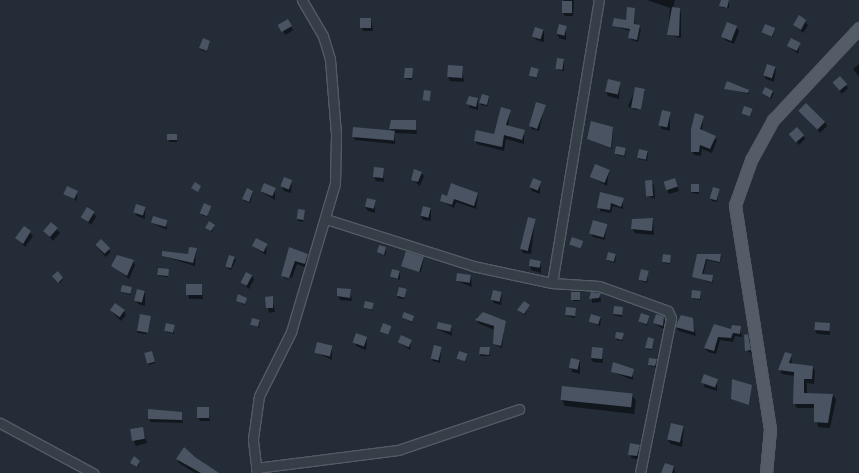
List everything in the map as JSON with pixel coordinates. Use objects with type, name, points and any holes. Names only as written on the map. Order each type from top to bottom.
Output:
[{"type":"main road","points":[[766,473],[770,429],[734,205],[750,160],[773,120],[859,28]]},
{"type":"street","points":[[302,0],[323,36],[333,81],[335,183],[326,219],[291,332],[259,396],[253,439],[257,471],[398,450],[519,409]]},
{"type":"street","points":[[552,283],[599,0]]},
{"type":"street","points":[[326,219],[473,266],[552,283],[599,286],[670,314],[640,473]]},
{"type":"street","points":[[0,423],[93,473]]},
{"type":"building","points":[[721,0],[729,0],[727,8],[719,6]]},
{"type":"building","points":[[562,1],[572,1],[572,13],[562,13]]},
{"type":"building","points":[[627,7],[635,8],[634,24],[640,25],[637,40],[628,38],[630,29],[612,26],[614,18],[626,20]]},
{"type":"building","points":[[672,7],[680,8],[679,36],[667,35]]},
{"type":"building","points":[[799,15],[806,20],[801,30],[793,25]]},
{"type":"building","points":[[360,18],[371,18],[371,28],[360,28]]},
{"type":"building","points":[[288,19],[292,26],[282,32],[278,25]]},
{"type":"building","points":[[727,22],[737,26],[731,41],[721,37]]},
{"type":"building","points":[[559,24],[567,26],[564,36],[557,34]]},
{"type":"building","points":[[765,24],[775,28],[772,36],[762,32]]},
{"type":"building","points":[[535,27],[544,30],[540,39],[532,37]]},
{"type":"building","points":[[203,38],[210,41],[207,51],[199,48]]},
{"type":"building","points":[[791,38],[801,43],[797,51],[787,46]]},
{"type":"building","points":[[557,58],[564,59],[562,70],[555,69]]},
{"type":"building","points":[[767,64],[776,67],[772,78],[763,75]]},
{"type":"building","points":[[448,65],[463,66],[462,78],[447,77]]},
{"type":"building","points":[[531,67],[539,69],[537,78],[529,76]]},
{"type":"building","points":[[405,68],[413,68],[412,78],[404,78]]},
{"type":"building","points":[[840,76],[847,84],[840,91],[832,83]]},
{"type":"building","points":[[608,79],[621,82],[618,95],[605,92]]},
{"type":"building","points":[[727,81],[749,90],[748,93],[724,89]]},
{"type":"building","points":[[635,87],[645,89],[641,110],[631,108]]},
{"type":"building","points":[[765,87],[773,91],[770,98],[762,93]]},
{"type":"building","points":[[424,90],[431,91],[430,101],[423,100]]},
{"type":"building","points":[[482,94],[489,96],[487,105],[479,103]]},
{"type":"building","points":[[469,96],[478,98],[476,107],[466,104]]},
{"type":"building","points":[[536,102],[546,105],[537,129],[529,126]]},
{"type":"building","points":[[806,103],[825,122],[817,130],[798,111]]},
{"type":"building","points":[[744,106],[753,109],[750,116],[742,114]]},
{"type":"building","points":[[501,107],[511,110],[506,125],[525,130],[522,140],[504,135],[502,147],[474,141],[476,130],[494,134]]},
{"type":"building","points":[[662,110],[671,112],[667,128],[658,126]]},
{"type":"building","points":[[695,113],[704,116],[700,129],[716,136],[710,149],[700,145],[699,152],[691,152],[691,129]]},
{"type":"building","points":[[391,120],[416,120],[416,130],[389,129]]},
{"type":"building","points":[[591,121],[613,127],[611,148],[587,139]]},
{"type":"building","points":[[353,127],[395,131],[394,141],[352,137]]},
{"type":"building","points":[[797,127],[804,135],[796,143],[789,134]]},
{"type":"building","points":[[167,134],[177,134],[177,140],[167,140]]},
{"type":"building","points":[[616,146],[626,148],[624,156],[614,154]]},
{"type":"building","points":[[639,149],[648,151],[646,160],[637,158]]},
{"type":"building","points":[[595,164],[610,170],[605,183],[590,177]]},
{"type":"building","points":[[374,167],[384,168],[383,178],[373,177]]},
{"type":"building","points":[[414,169],[422,172],[418,182],[411,180]]},
{"type":"building","points":[[284,177],[292,180],[289,190],[280,186]]},
{"type":"building","points":[[533,178],[541,181],[538,191],[529,187]]},
{"type":"building","points":[[675,178],[678,187],[666,190],[664,182]]},
{"type":"building","points":[[645,180],[652,180],[653,196],[646,196]]},
{"type":"building","points":[[195,182],[201,186],[198,192],[191,188]]},
{"type":"building","points":[[264,183],[276,188],[272,196],[260,191]]},
{"type":"building","points":[[451,183],[478,193],[474,206],[454,199],[452,205],[440,201],[442,194],[447,196]]},
{"type":"building","points":[[691,184],[699,184],[699,192],[691,192]]},
{"type":"building","points":[[67,186],[78,191],[74,199],[63,194]]},
{"type":"building","points":[[713,187],[720,189],[716,200],[710,199]]},
{"type":"building","points":[[247,188],[253,191],[249,202],[242,199]]},
{"type":"building","points":[[600,192],[624,198],[621,207],[611,203],[610,210],[597,208]]},
{"type":"building","points":[[367,198],[376,200],[374,209],[365,207]]},
{"type":"building","points":[[204,203],[211,206],[207,216],[200,213]]},
{"type":"building","points":[[136,204],[146,207],[143,216],[133,213]]},
{"type":"building","points":[[423,206],[431,208],[428,218],[421,216]]},
{"type":"building","points":[[87,207],[95,212],[88,222],[81,217]]},
{"type":"building","points":[[298,209],[305,210],[304,220],[297,219]]},
{"type":"building","points":[[153,216],[167,220],[165,227],[151,223]]},
{"type":"building","points":[[528,217],[536,219],[528,251],[520,249]]},
{"type":"building","points":[[653,218],[652,231],[631,229],[632,219]]},
{"type":"building","points":[[593,220],[607,224],[604,238],[589,233]]},
{"type":"building","points":[[209,221],[215,225],[211,231],[205,228]]},
{"type":"building","points":[[51,222],[58,228],[50,237],[43,231]]},
{"type":"building","points":[[24,226],[31,231],[23,244],[15,238]]},
{"type":"building","points":[[572,237],[583,241],[581,249],[569,245]]},
{"type":"building","points":[[256,238],[268,244],[263,252],[252,246]]},
{"type":"building","points":[[101,239],[110,248],[105,254],[95,245]]},
{"type":"building","points":[[379,245],[386,247],[384,255],[377,252]]},
{"type":"building","points":[[189,247],[197,248],[193,263],[162,256],[162,251],[188,254]]},
{"type":"building","points":[[289,247],[308,254],[305,264],[295,261],[289,278],[281,276]]},
{"type":"building","points":[[406,251],[424,257],[419,272],[401,266]]},
{"type":"building","points":[[608,252],[616,254],[614,262],[606,260]]},
{"type":"building","points":[[663,254],[671,255],[670,263],[662,262]]},
{"type":"building","points":[[697,254],[721,254],[720,262],[706,259],[702,274],[713,275],[712,282],[692,277]]},
{"type":"building","points":[[117,255],[134,260],[127,276],[111,266]]},
{"type":"building","points":[[229,255],[235,257],[231,268],[225,266]]},
{"type":"building","points":[[530,259],[541,261],[540,268],[529,266]]},
{"type":"building","points":[[158,268],[169,269],[168,276],[157,275]]},
{"type":"building","points":[[392,269],[400,271],[398,279],[390,277]]},
{"type":"building","points":[[641,269],[649,271],[646,282],[638,280]]},
{"type":"building","points":[[58,271],[63,278],[58,283],[52,276]]},
{"type":"building","points":[[246,272],[252,275],[247,286],[241,283]]},
{"type":"building","points":[[457,273],[471,275],[470,283],[456,281]]},
{"type":"building","points":[[186,284],[202,284],[202,295],[186,295]]},
{"type":"building","points":[[122,285],[132,287],[130,294],[121,292]]},
{"type":"building","points":[[399,287],[407,289],[405,298],[397,296]]},
{"type":"building","points":[[337,288],[351,289],[350,298],[337,296]]},
{"type":"building","points":[[137,289],[145,291],[142,303],[134,301]]},
{"type":"building","points":[[493,290],[502,292],[500,302],[491,300]]},
{"type":"building","points":[[692,290],[701,291],[700,299],[691,298]]},
{"type":"building","points":[[571,292],[580,292],[580,300],[571,300]]},
{"type":"building","points":[[591,292],[601,293],[599,298],[589,299]]},
{"type":"building","points":[[238,294],[247,298],[245,304],[236,301]]},
{"type":"building","points":[[273,296],[273,308],[266,308],[265,297]]},
{"type":"building","points":[[365,301],[374,303],[372,310],[363,308]]},
{"type":"building","points":[[524,301],[530,305],[524,314],[517,310]]},
{"type":"building","points":[[115,303],[125,310],[120,317],[110,310]]},
{"type":"building","points":[[614,306],[623,307],[622,315],[613,314]]},
{"type":"building","points":[[566,307],[576,308],[575,316],[565,315]]},
{"type":"building","points":[[404,312],[414,316],[412,322],[402,318]]},
{"type":"building","points":[[483,312],[506,321],[501,346],[493,344],[494,326],[475,320]]},
{"type":"building","points":[[641,313],[650,316],[647,324],[638,322]]},
{"type":"building","points":[[140,314],[151,316],[148,333],[137,331]]},
{"type":"building","points":[[591,314],[601,317],[598,325],[589,322]]},
{"type":"building","points":[[656,314],[664,316],[663,326],[653,323]]},
{"type":"building","points":[[681,315],[693,318],[694,332],[675,327]]},
{"type":"building","points":[[252,318],[260,320],[258,327],[250,325]]},
{"type":"building","points":[[438,322],[452,325],[450,332],[437,329]]},
{"type":"building","points":[[815,322],[830,323],[829,331],[814,330]]},
{"type":"building","points":[[166,323],[175,325],[173,333],[164,331]]},
{"type":"building","points":[[383,323],[391,326],[388,335],[380,331]]},
{"type":"building","points":[[714,324],[731,329],[732,325],[741,326],[740,334],[733,333],[731,338],[718,337],[714,351],[704,348]]},
{"type":"building","points":[[616,332],[624,333],[622,340],[615,338]]},
{"type":"building","points":[[356,333],[367,337],[364,347],[353,342]]},
{"type":"building","points":[[748,334],[751,350],[745,351],[744,335]]},
{"type":"building","points":[[401,335],[412,340],[409,347],[398,342]]},
{"type":"building","points":[[648,337],[654,339],[652,349],[645,348]]},
{"type":"building","points":[[317,342],[333,346],[330,357],[314,353]]},
{"type":"building","points":[[434,345],[442,347],[438,361],[431,359]]},
{"type":"building","points":[[480,347],[490,347],[489,355],[479,354]]},
{"type":"building","points":[[592,347],[603,348],[602,359],[591,358]]},
{"type":"building","points":[[152,351],[155,362],[147,364],[144,353]]},
{"type":"building","points":[[459,351],[468,354],[465,361],[457,359]]},
{"type":"building","points":[[785,352],[792,354],[789,363],[813,366],[812,379],[804,379],[804,393],[833,394],[828,423],[814,422],[814,404],[793,404],[794,372],[778,370]]},
{"type":"building","points":[[571,358],[580,360],[578,370],[569,368]]},
{"type":"building","points":[[649,358],[657,359],[655,366],[648,365]]},
{"type":"building","points":[[613,362],[634,369],[632,377],[611,372]]},
{"type":"building","points":[[704,374],[718,379],[715,388],[701,382]]},
{"type":"building","points":[[732,379],[752,385],[749,405],[731,399]]},
{"type":"building","points":[[562,386],[633,393],[631,407],[561,400]]},
{"type":"building","points":[[197,407],[209,407],[209,418],[197,418]]},
{"type":"building","points":[[148,409],[182,412],[182,420],[148,419]]},
{"type":"building","points":[[671,423],[684,426],[680,442],[667,440]]},
{"type":"building","points":[[143,427],[145,439],[132,441],[130,429]]},
{"type":"building","points":[[630,443],[640,445],[637,456],[628,455]]},
{"type":"building","points":[[184,447],[195,457],[219,473],[201,473],[176,459]]},
{"type":"building","points":[[134,456],[140,461],[137,467],[130,463]]},
{"type":"building","points":[[665,463],[674,466],[672,473],[661,473]]}]
